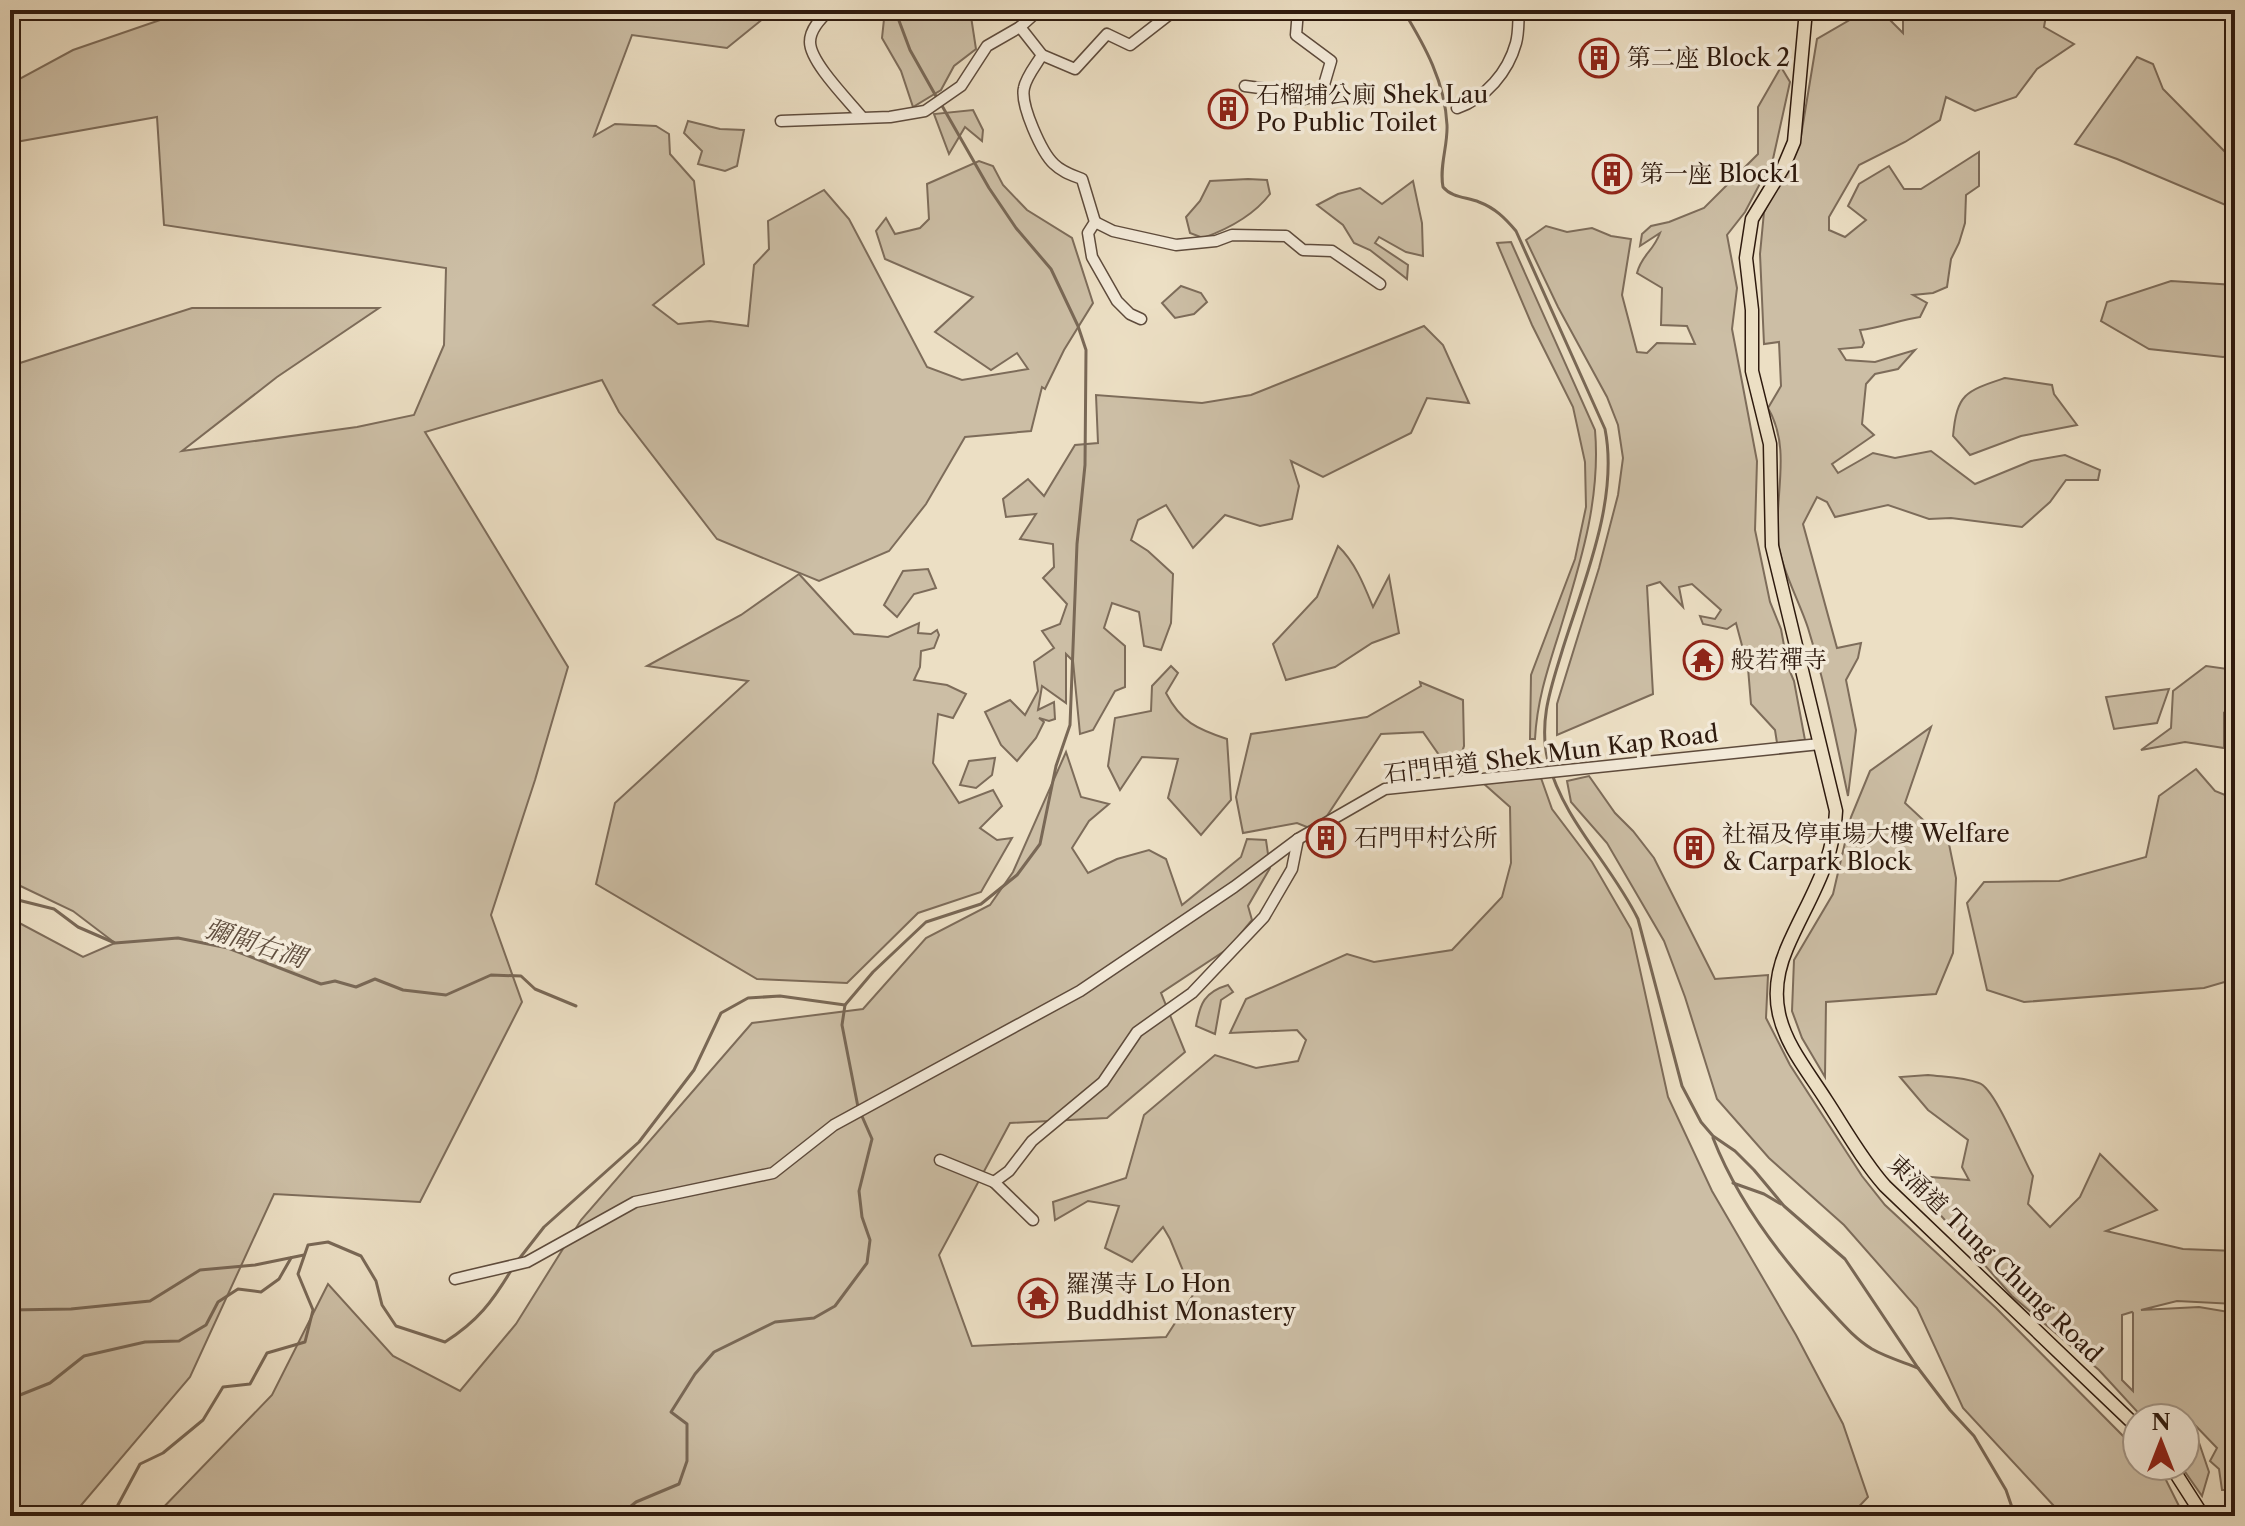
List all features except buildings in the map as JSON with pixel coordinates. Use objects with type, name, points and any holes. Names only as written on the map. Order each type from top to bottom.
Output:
[{"type":"main road","name":"東涌道 Tung Chung Road","points":[[1806,10],[1794,142],[1783,168],[1752,219],[1746,258],[1752,310],[1752,371],[1771,455],[1772,546],[1834,799],[1834,838],[1828,863],[1791,938],[1780,968],[1777,998],[1785,1032],[1865,1160],[1885,1186],[2121,1412]]},
{"type":"main road","points":[[2181,1482],[2203,1516]]},
{"type":"street","points":[[830,10],[818,22],[810,44],[820,64],[861,116]]},
{"type":"street","points":[[781,121],[918,114],[961,86],[987,46],[1020,27],[1039,10]]},
{"type":"street","points":[[1020,27],[1042,55],[1075,69],[1107,34],[1130,45],[1175,10]]},
{"type":"street","points":[[1245,86],[1289,92],[1300,100],[1321,95],[1331,61],[1296,35],[1298,10]]},
{"type":"street","points":[[1457,108],[1485,93],[1509,61],[1517,40],[1519,10]]},
{"type":"street","points":[[1042,55],[1024,85],[1027,114],[1050,161],[1082,179],[1095,222],[1113,231],[1176,245],[1216,241],[1232,235],[1286,236],[1303,250],[1332,251],[1380,284]]},
{"type":"street","points":[[1095,222],[1088,233],[1092,257],[1117,301],[1130,314],[1141,319]]},
{"type":"street","name":"石門甲道 Shek Mun Kap Road","points":[[455,1279],[527,1262],[635,1202],[773,1173],[834,1125],[1080,991],[1234,887],[1298,839],[1385,789],[1820,744]]},
{"type":"street","points":[[994,1182],[1009,1171],[1032,1141],[1103,1082],[1137,1032],[1192,993],[1264,917],[1292,869],[1298,839]]},
{"type":"street","points":[[940,1160],[994,1182],[1033,1220]]},
{"type":"shaded area","points":[[189,10],[774,10],[727,48],[632,35],[594,136],[615,124],[656,126],[669,134],[670,154],[694,181],[704,264],[653,305],[678,324],[710,321],[748,326],[754,265],[769,249],[768,221],[824,190],[849,219],[927,367],[962,380],[1028,369],[1017,353],[991,370],[935,332],[973,297],[885,259],[876,231],[886,218],[895,234],[920,228],[929,219],[927,184],[979,161],[993,166],[1003,185],[1027,210],[1072,238],[1093,303],[1064,350],[1045,389],[1042,387],[1031,431],[965,437],[926,504],[889,551],[819,581],[717,539],[619,412],[602,380],[425,432],[568,667],[491,915],[522,1002],[420,1202],[274,1194],[190,1377],[72,1516],[10,1516],[10,918],[83,957],[115,943],[73,911],[10,881],[10,370],[20,363],[192,308],[379,308],[277,377],[182,451],[357,427],[414,415],[444,345],[446,268],[164,225],[157,117],[10,143],[10,84],[73,50]]},
{"type":"shaded area","points":[[885,10],[970,10],[976,49],[954,66],[941,90],[913,107],[901,71],[882,38]]},
{"type":"shaded area","points":[[1867,10],[1880,10],[1903,33],[1903,10],[2047,10],[2044,27],[2074,44],[2037,69],[2016,97],[1975,111],[1946,97],[1940,120],[1859,165],[1829,217],[1829,230],[1845,237],[1866,220],[1848,206],[1859,184],[1889,166],[1904,189],[1921,189],[1979,152],[1979,186],[1966,195],[1965,223],[1951,259],[1947,287],[1933,293],[1913,295],[1927,303],[1920,317],[1860,330],[1864,343],[1862,347],[1839,349],[1846,360],[1875,362],[1915,350],[1898,369],[1875,374],[1866,384],[1862,424],[1874,435],[1832,464],[1838,473],[1873,453],[1895,458],[1931,451],[1975,484],[2031,461],[2065,455],[2100,470],[2098,480],[2066,480],[2050,502],[2022,527],[1951,518],[1929,519],[1888,505],[1835,517],[1827,502],[1817,497],[1803,524],[1837,648],[1861,643],[1858,658],[1846,680],[1856,730],[1848,796],[1814,649],[1786,573],[1778,541],[1781,456],[1775,424],[1768,408],[1781,386],[1779,342],[1764,344],[1760,254],[1764,212],[1801,136],[1817,39]]},
{"type":"shaded area","points":[[2137,57],[2153,64],[2163,89],[2235,162],[2235,209],[2075,144]]},
{"type":"shaded area","points":[[1781,67],[1790,82],[1773,159],[1745,212],[1727,235],[1737,288],[1732,329],[1757,461],[1755,530],[1770,602],[1781,629],[1788,667],[1794,681],[1805,740],[1777,743],[1775,730],[1751,704],[1748,668],[1736,623],[1727,629],[1703,624],[1700,616],[1715,619],[1721,610],[1692,584],[1679,587],[1683,607],[1660,582],[1647,586],[1653,694],[1557,735],[1557,704],[1599,568],[1618,495],[1623,458],[1618,425],[1607,397],[1526,240],[1546,226],[1567,232],[1592,228],[1611,236],[1631,239],[1622,295],[1637,352],[1647,353],[1657,343],[1695,344],[1687,326],[1661,325],[1662,288],[1637,273],[1660,233],[1640,246],[1642,234],[1651,226],[1704,208],[1758,154],[1758,107]]},
{"type":"shaded area","points":[[973,110],[983,130],[982,141],[965,127],[949,154],[934,114]]},
{"type":"shaded area","points":[[688,121],[720,129],[744,130],[737,166],[725,171],[698,164],[702,151],[684,133]]},
{"type":"shaded area","points":[[1267,180],[1270,194],[1256,208],[1231,226],[1203,238],[1190,233],[1186,217],[1200,201],[1210,181]]},
{"type":"shaded area","points":[[1413,181],[1422,223],[1423,256],[1406,252],[1379,237],[1375,243],[1408,265],[1407,279],[1370,250],[1354,243],[1343,225],[1317,205],[1338,194],[1360,188],[1382,204]]},
{"type":"shaded area","points":[[1511,242],[1595,430],[1592,507],[1575,581],[1544,684],[1535,739],[1530,739],[1531,675],[1575,559],[1586,507],[1585,462],[1573,407],[1532,325],[1497,243]]},
{"type":"shaded area","points":[[2171,281],[2235,285],[2235,355],[2223,357],[2149,349],[2101,321],[2107,302]]},
{"type":"shaded area","points":[[1181,286],[1201,293],[1207,302],[1194,314],[1175,318],[1162,303]]},
{"type":"shaded area","points":[[1424,326],[1443,345],[1469,403],[1427,398],[1411,433],[1323,477],[1291,461],[1299,486],[1292,519],[1260,526],[1225,515],[1193,548],[1166,505],[1138,520],[1131,540],[1173,574],[1171,623],[1161,650],[1144,646],[1139,612],[1112,603],[1104,628],[1125,646],[1125,687],[1115,691],[1093,730],[1080,734],[1073,661],[1066,654],[1066,703],[1042,686],[1038,710],[1054,702],[1055,719],[1039,718],[1044,722],[1036,738],[1017,761],[1001,745],[985,712],[1010,700],[1025,715],[1038,691],[1034,662],[1054,648],[1042,631],[1060,624],[1067,604],[1043,578],[1054,567],[1053,544],[1020,539],[1036,514],[1006,517],[1003,499],[1028,479],[1044,496],[1075,445],[1098,443],[1096,395],[1202,403],[1251,395]]},
{"type":"shaded area","points":[[2005,378],[2052,385],[2054,394],[2077,425],[2021,436],[1970,455],[1953,436],[1961,402],[1981,386]]},
{"type":"shaded area","points":[[1338,546],[1354,567],[1373,607],[1389,576],[1399,633],[1372,643],[1335,667],[1286,680],[1273,644],[1317,597]]},
{"type":"shaded area","points":[[928,569],[936,588],[914,594],[897,617],[884,605],[903,571]]},
{"type":"shaded area","points":[[799,574],[854,634],[888,637],[919,623],[918,633],[931,634],[937,630],[939,635],[934,648],[921,651],[920,667],[914,680],[947,685],[966,694],[953,718],[938,714],[933,763],[959,803],[993,790],[1002,806],[980,828],[997,840],[1012,838],[981,892],[918,913],[847,983],[757,979],[596,884],[615,803],[748,681],[647,666],[741,615]]},
{"type":"shaded area","points":[[1171,666],[1178,673],[1166,693],[1178,711],[1198,728],[1227,739],[1231,800],[1201,835],[1168,798],[1178,759],[1142,757],[1120,790],[1108,766],[1115,718],[1151,711],[1152,686]]},
{"type":"shaded area","points":[[2206,666],[2235,670],[2235,718],[2224,713],[2224,748],[2185,742],[2141,750],[2171,728],[2173,691]]},
{"type":"shaded area","points":[[1420,682],[1463,700],[1464,746],[1460,758],[1446,765],[1423,732],[1381,734],[1317,831],[1297,823],[1243,833],[1236,797],[1251,734],[1367,717],[1421,686]]},
{"type":"shaded area","points":[[2169,689],[2157,723],[2114,729],[2106,697]]},
{"type":"shaded area","points":[[1931,727],[1905,803],[1949,844],[1956,878],[1953,953],[1936,994],[1826,1002],[1825,1077],[1802,1038],[1792,1011],[1794,960],[1833,894],[1851,817],[1870,771]]},
{"type":"shaded area","points":[[1066,752],[1081,797],[1109,804],[1089,821],[1072,848],[1088,873],[1117,859],[1149,850],[1166,859],[1182,905],[1241,857],[1247,839],[1266,840],[1270,868],[1248,906],[1252,920],[1229,948],[1161,993],[1185,1052],[1107,1118],[1010,1123],[939,1255],[972,1346],[1166,1337],[1193,1295],[1163,1227],[1132,1262],[1105,1248],[1119,1206],[1088,1201],[1055,1220],[1053,1202],[1126,1178],[1144,1115],[1215,1055],[1256,1068],[1298,1061],[1306,1040],[1297,1030],[1230,1033],[1246,999],[1347,954],[1374,962],[1452,950],[1502,897],[1511,863],[1510,807],[1483,783],[1541,778],[1552,809],[1592,862],[1631,929],[1668,1097],[1712,1191],[1796,1335],[1843,1424],[1868,1497],[1850,1516],[155,1516],[272,1395],[328,1284],[393,1356],[460,1391],[516,1324],[581,1220],[752,1023],[863,1009],[926,938],[990,905],[1013,872]]},
{"type":"shaded area","points":[[995,758],[992,775],[976,788],[960,785],[969,761]]},
{"type":"shaded area","points":[[2196,769],[2215,791],[2235,799],[2235,979],[2204,988],[2024,1002],[1987,990],[1967,903],[1984,882],[2059,881],[2146,857],[2159,796]]},
{"type":"shaded area","points":[[1589,776],[1615,813],[1654,858],[1715,979],[1768,975],[1766,1018],[1790,1065],[1862,1176],[1885,1205],[1996,1308],[2121,1434],[2121,1482],[2167,1482],[2184,1516],[2057,1516],[2054,1506],[1963,1408],[1917,1308],[1844,1225],[1769,1158],[1717,1099],[1664,941],[1607,843],[1571,802],[1567,781]]},
{"type":"shaded area","points":[[1228,985],[1233,992],[1221,1000],[1215,1034],[1196,1026],[1204,1000],[1213,991]]},
{"type":"shaded area","points":[[1928,1075],[1954,1078],[1973,1081],[1985,1088],[1993,1097],[2033,1176],[2028,1204],[2050,1227],[2080,1197],[2100,1154],[2157,1210],[2106,1231],[2183,1249],[2235,1251],[2235,1304],[2177,1301],[2141,1310],[2199,1307],[2235,1313],[2235,1490],[2222,1490],[2219,1469],[2210,1461],[2217,1448],[2201,1431],[2201,1402],[2128,1402],[2099,1370],[2012,1296],[1905,1175],[1969,1180],[1962,1167],[1968,1140],[1928,1110],[1900,1077]],"holes":[[[2132,1312],[2133,1391],[2122,1380],[2122,1315]]]},
{"type":"shaded area","points":[[2201,1448],[2209,1472],[2202,1496],[2192,1482],[2201,1482]]},
{"type":"waterway","points":[[895,10],[910,50],[937,98]]},
{"type":"waterway","points":[[1403,10],[1426,51],[1442,94],[1447,125],[1443,187],[1455,195],[1490,207],[1516,231],[1605,429],[1607,483],[1597,540],[1545,717],[1545,746],[1555,782],[1576,822],[1638,919],[1682,1086],[1701,1122],[1754,1170],[1784,1206],[1845,1259],[1918,1368],[1974,1436],[2006,1490],[2015,1516]]},
{"type":"waterway","points":[[858,1107],[842,1025],[845,1005],[873,972],[926,922],[981,904],[1017,875],[1040,844],[1056,766],[1070,725],[1077,544],[1085,465],[1086,350],[1051,269],[1016,228],[989,188],[941,104]]},
{"type":"waterway","name":"彌閘右澗","points":[[10,898],[54,909],[78,927],[115,943],[178,938],[228,948],[321,984],[335,981],[356,987],[375,979],[403,990],[446,995],[491,975],[521,976],[535,989],[576,1006]]},
{"type":"waterway","points":[[519,1259],[544,1227],[639,1142],[694,1070],[721,1013],[748,998],[780,996],[845,1005]]},
{"type":"waterway","points":[[619,1516],[636,1502],[679,1484],[687,1461],[687,1424],[671,1412],[695,1374],[714,1352],[775,1322],[814,1318],[835,1306],[867,1263],[870,1240],[862,1217],[859,1191],[872,1139],[861,1114]]},
{"type":"waterway","points":[[1713,1138],[1723,1162],[1762,1228],[1810,1288],[1865,1345],[1918,1368]]},
{"type":"waterway","points":[[1733,1183],[1781,1204]]},
{"type":"waterway","points":[[112,1516],[140,1464],[163,1453],[203,1420],[223,1387],[250,1384],[267,1353],[305,1342],[313,1310],[298,1274],[308,1245],[328,1242],[361,1256],[376,1281],[382,1305],[396,1326],[445,1342],[483,1310],[512,1269]]},
{"type":"waterway","points":[[10,1310],[71,1309],[150,1301],[200,1270],[255,1265],[304,1255]]},
{"type":"waterway","points":[[10,1399],[50,1383],[84,1356],[145,1342],[179,1341],[206,1325],[218,1302],[238,1289],[261,1292],[279,1279],[291,1258]]},
{"type":"place","name":"第二座 Block 2","points":[[1599,58]]},
{"type":"place","name":"石榴埔公廁 Shek Lau Po Public Toilet","points":[[1228,109]]},
{"type":"place","name":"第一座 Block 1","points":[[1612,174]]},
{"type":"place","name":"般若禪寺","points":[[1703,660]]},
{"type":"place","name":"石門甲村公所","points":[[1326,838]]},
{"type":"place","name":"社福及停車場大樓 Welfare & Carpark Block","points":[[1694,848]]},
{"type":"place","name":"羅漢寺 Lo Hon Buddhist Monastery","points":[[1038,1298]]}]
